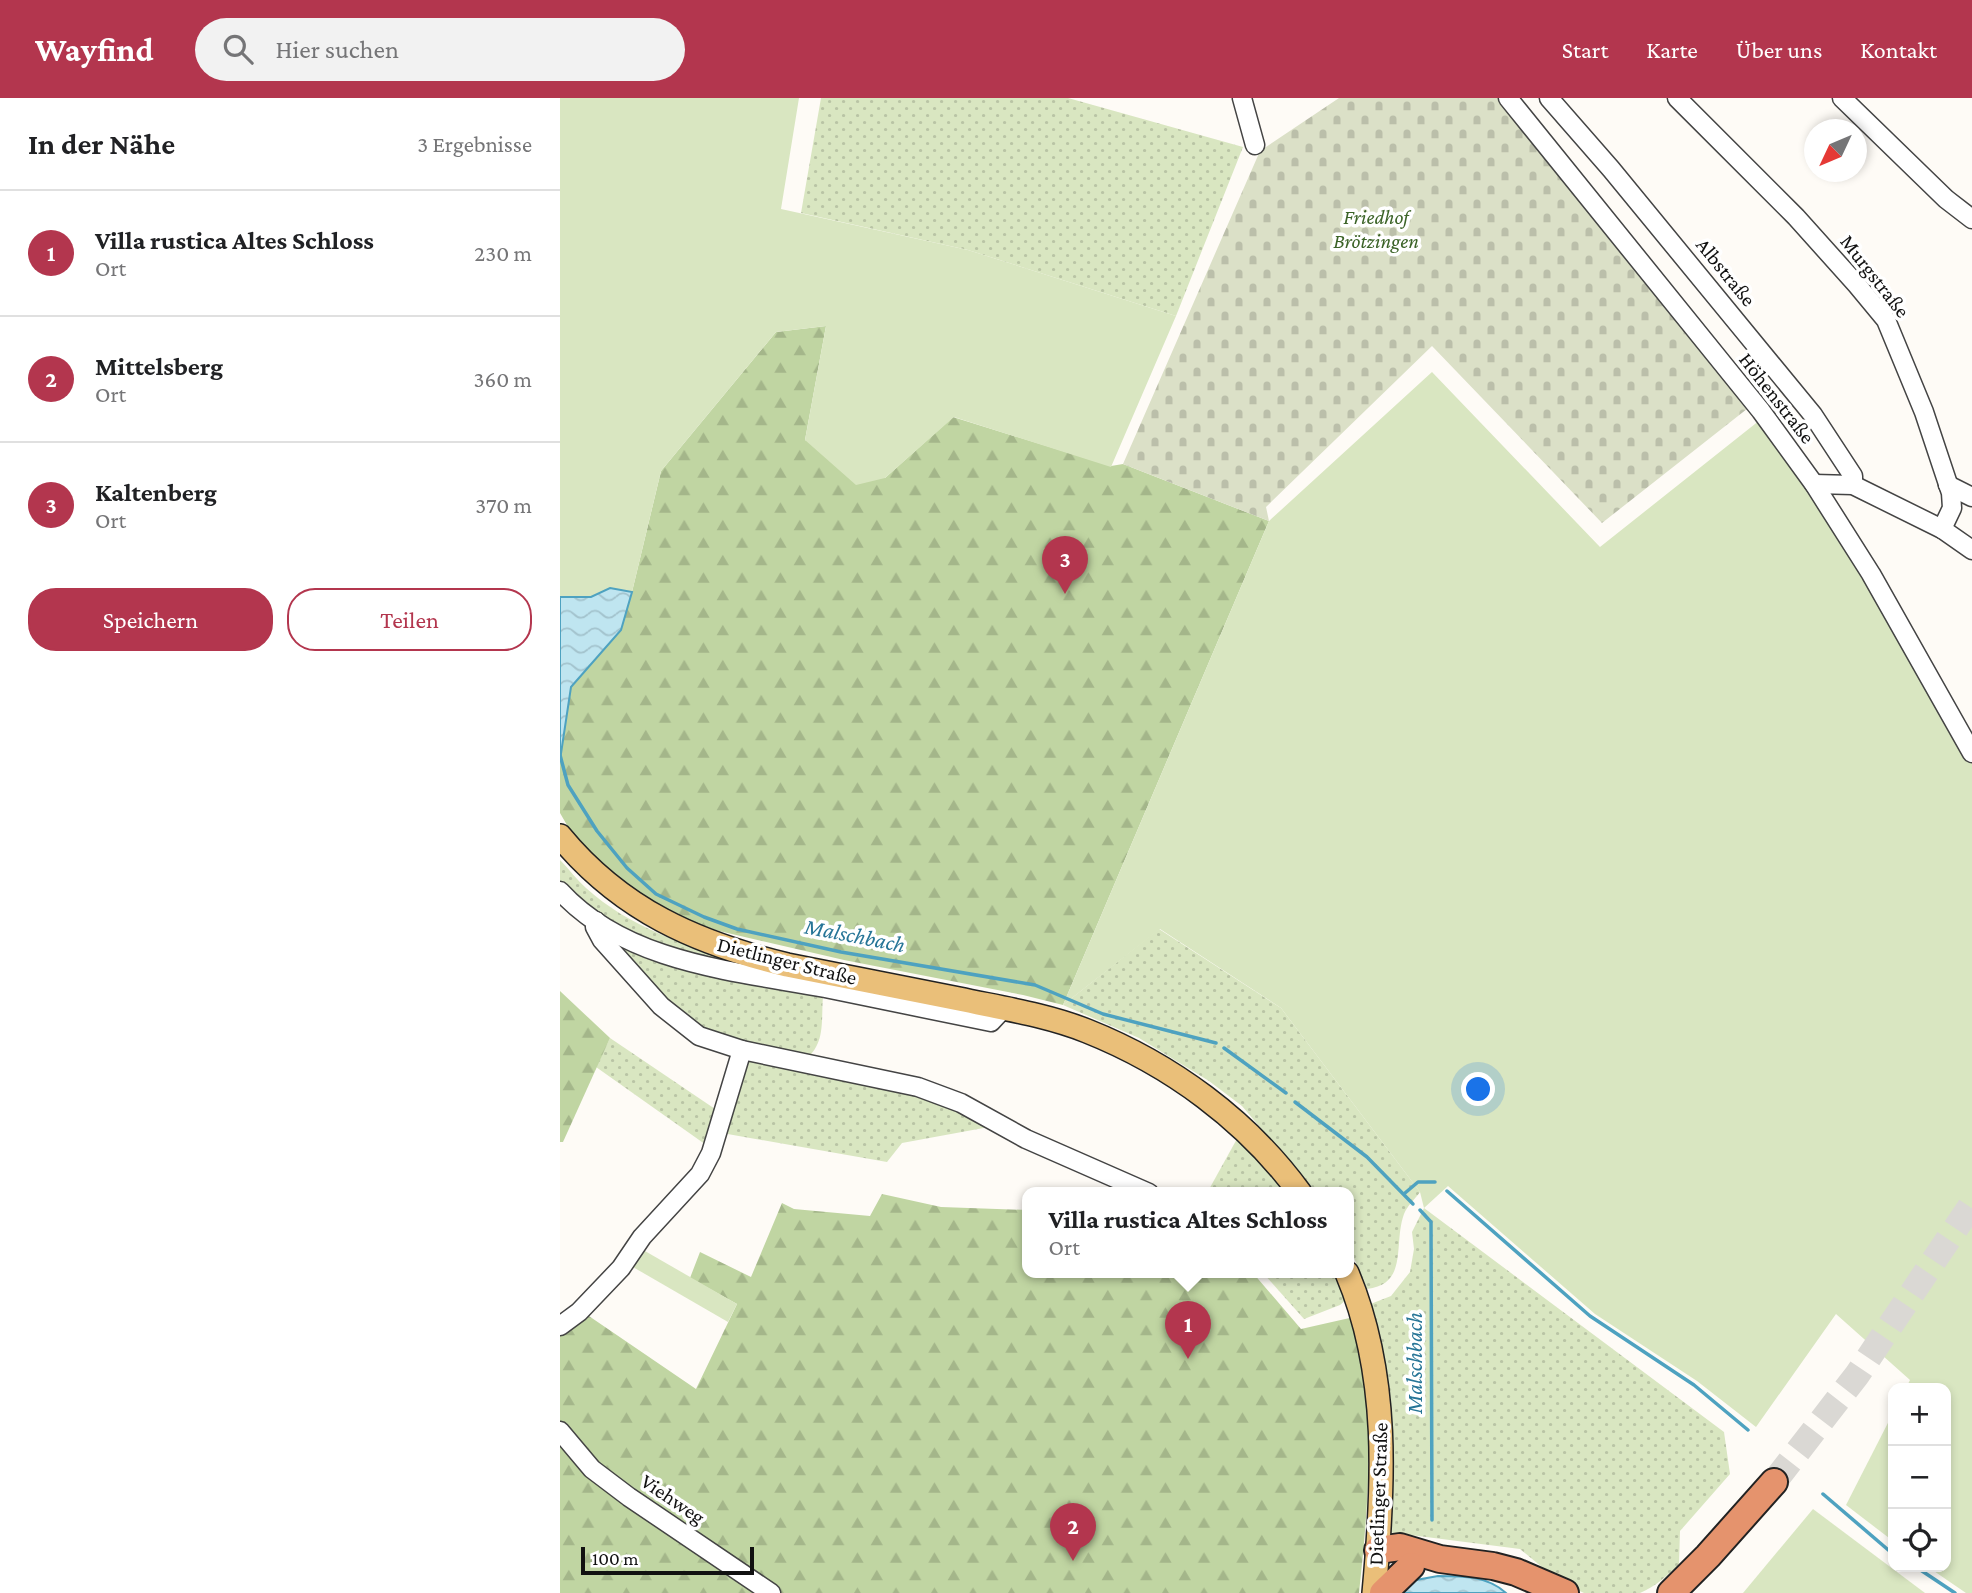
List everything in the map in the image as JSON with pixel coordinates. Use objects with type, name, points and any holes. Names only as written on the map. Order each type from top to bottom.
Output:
[{"type":"highway","points":[[1667,1592],[1716,1547],[1774,1482]]},
{"type":"highway","points":[[1378,1550],[1400,1547],[1440,1559],[1493,1566],[1565,1593]]},
{"type":"highway","points":[[1378,1550],[1389,1561],[1411,1566],[1440,1559]]},
{"type":"highway","points":[[1382,1593],[1411,1566]]},
{"type":"highway","points":[[1520,1574],[1542,1593]]},
{"type":"main road","name":"Dietlinger Straße","points":[[560,836],[601,880],[656,919],[687,933],[787,965],[1004,1008],[1085,1030],[1127,1049],[1192,1088],[1222,1111],[1272,1159],[1295,1187]]},
{"type":"main road","name":"Dietlinger Straße","points":[[1349,1278],[1359,1306],[1380,1407],[1383,1463],[1374,1593]]},
{"type":"street","points":[[1242,98],[1255,145]]},
{"type":"street","name":"Höhenstraße","points":[[1508,98],[1761,411],[1815,484],[1871,574],[1972,753]]},
{"type":"street","name":"Albstraße","points":[[1549,98],[1814,415],[1853,476],[1853,485]]},
{"type":"street","name":"Murgstraße","points":[[1676,98],[1796,217],[1886,320],[1924,412],[1951,493],[1952,508],[1942,529]]},
{"type":"street","points":[[1842,98],[1946,199],[1972,219]]},
{"type":"street","points":[[1815,484],[1853,485],[1942,529],[1972,550]]},
{"type":"street","points":[[1948,485],[1972,497]]},
{"type":"street","name":"Dietlinger Straße","points":[[560,891],[596,920],[626,938],[697,964],[992,1022],[1004,1008]]},
{"type":"street","name":"Dietlinger Straße","points":[[596,920],[594,927],[602,940],[662,1006],[699,1036],[742,1050],[918,1087],[946,1096],[1026,1139],[1135,1187]]},
{"type":"street","points":[[560,1326],[579,1312],[621,1268],[642,1237],[700,1174],[711,1153],[742,1050]]},
{"type":"street","name":"Viehweg","points":[[560,1431],[592,1469],[771,1593]]},
{"type":"green space","points":[[560,98],[799,98],[781,209],[968,250],[1176,316],[1111,467],[954,417],[885,478],[856,485],[805,440],[826,326],[776,332],[661,471],[632,592],[610,588],[591,597],[560,597]]},
{"type":"green space","points":[[821,98],[1068,98],[1243,147],[1176,316],[968,250],[801,213]]},
{"type":"green space","name":"Friedhof Brötzingen","points":[[1339,98],[1502,98],[1752,405],[1602,523],[1432,346],[1266,507],[1269,521],[1123,464],[1260,151]]},
{"type":"green space","points":[[826,326],[805,440],[885,478],[953,417],[1111,466],[1123,464],[1269,521],[1063,1005],[844,960],[719,931],[687,920],[627,886],[579,846],[560,813],[560,760],[571,687],[621,630],[661,471],[776,332]]},
{"type":"green space","points":[[1432,372],[1600,547],[1760,420],[1815,498],[1863,572],[1972,762],[1972,1593],[1966,1593],[1935,1572],[1951,1572],[1951,1383],[1908,1383],[1910,1380],[1836,1314],[1756,1427],[1697,1381],[1595,1314],[1448,1186],[1424,1208],[1420,1192],[1281,1008],[1160,929],[1063,1005],[1269,521]]},
{"type":"green space","points":[[560,860],[586,888],[620,914],[658,933],[739,962],[738,968],[628,934],[574,898],[560,880]]},
{"type":"green space","points":[[1159,929],[1281,1008],[1420,1192],[1404,1214],[1397,1261],[1389,1279],[1380,1286],[1367,1289],[1354,1258],[1354,1187],[1311,1187],[1242,1106],[1209,1081],[1139,1038],[1063,1005]]},
{"type":"green space","points":[[603,931],[823,996],[821,1032],[816,1048],[803,1061],[687,1023]]},
{"type":"green space","points":[[560,991],[610,1038],[563,1142],[560,1142]]},
{"type":"green space","points":[[610,1038],[721,1113],[709,1147],[596,1067]]},
{"type":"green space","points":[[748,1057],[927,1092],[989,1127],[902,1143],[887,1162],[722,1133]]},
{"type":"green space","points":[[1238,1137],[1284,1187],[1210,1187]]},
{"type":"green space","points":[[882,1194],[941,1207],[1022,1210],[1022,1278],[1257,1278],[1301,1329],[1354,1317],[1368,1422],[1366,1520],[1359,1593],[560,1593],[560,1331],[583,1312],[696,1389],[737,1304],[690,1278],[700,1252],[751,1277],[782,1203],[794,1209],[870,1216]]},
{"type":"green space","points":[[1424,1208],[1724,1432],[1730,1474],[1680,1531],[1679,1564],[1651,1587],[1640,1593],[1584,1593],[1559,1581],[1520,1549],[1387,1532],[1391,1434],[1386,1366],[1368,1305],[1391,1296],[1410,1272],[1414,1249],[1412,1232]]},
{"type":"green space","points":[[638,1247],[737,1304],[728,1322],[626,1263]]},
{"type":"green space","points":[[1267,1278],[1338,1278],[1346,1300],[1304,1319]]},
{"type":"green space","points":[[1888,1423],[1888,1537],[1846,1505]]},
{"type":"green space","points":[[1813,1509],[1888,1565],[1888,1572],[1897,1572],[1925,1593],[1743,1593]]},
{"type":"water","points":[[610,588],[632,592],[621,630],[571,687],[560,760],[560,597],[591,597]]},
{"type":"water","points":[[1438,1576],[1483,1580],[1506,1593],[1403,1593],[1416,1580]]},
{"type":"waterway","name":"Malschbach","points":[[560,755],[568,785],[597,831],[627,868],[656,894],[704,917],[737,929],[841,952],[1035,985],[1103,1014],[1216,1043]]},
{"type":"waterway","name":"Malschbach","points":[[1224,1048],[1286,1093]]},
{"type":"waterway","name":"Malschbach","points":[[1295,1102],[1367,1157],[1413,1204]]},
{"type":"waterway","points":[[1405,1193],[1418,1182],[1435,1182]]},
{"type":"waterway","points":[[1447,1191],[1590,1316],[1694,1385],[1748,1430]]},
{"type":"waterway","name":"Malschbach","points":[[1420,1210],[1431,1222],[1432,1520]]},
{"type":"waterway","points":[[1823,1494],[1888,1550]]},
{"type":"waterway","points":[[1924,1572],[1955,1593]]},
{"type":"tunnel","points":[[1774,1482],[1857,1375],[1972,1204]]},
{"type":"place","name":"Kaltenberg","points":[[1065,594]]},
{"type":"place","name":"Villa rustica Altes Schloss","points":[[1188,1359]]},
{"type":"place","name":"Mittelsberg","points":[[1073,1561]]}]
